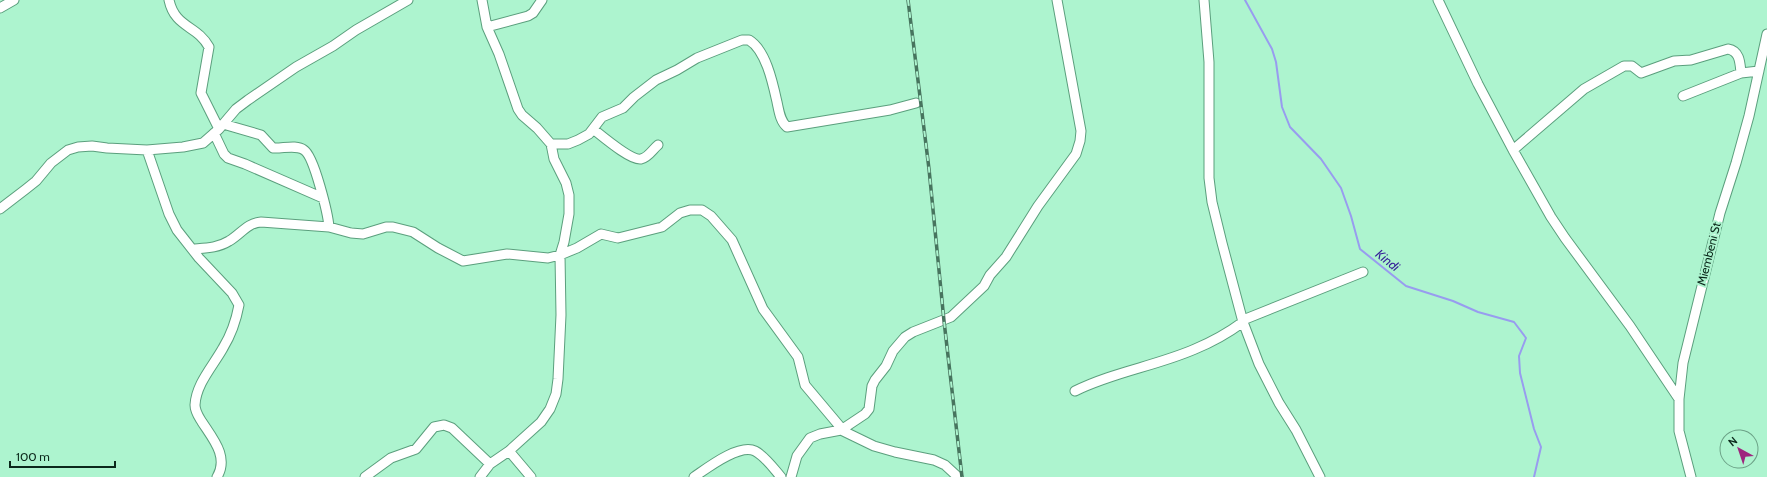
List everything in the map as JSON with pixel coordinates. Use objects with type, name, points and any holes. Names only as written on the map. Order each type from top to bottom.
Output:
[{"type":"street","points":[[0,8],[14,0]]},
{"type":"street","points":[[169,0],[172,12],[176,18],[197,33],[205,41],[208,48],[201,93],[219,129],[224,154],[228,158],[323,198]]},
{"type":"street","points":[[0,209],[26,190],[51,163],[68,150],[78,147],[92,146],[147,150],[196,146],[203,143],[219,129],[236,109],[268,86],[356,30],[408,0]]},
{"type":"street","points":[[480,477],[490,464],[509,451],[541,422],[550,408],[556,394],[560,315],[560,255],[569,214],[569,195],[566,183],[554,159],[551,144],[537,128],[522,115],[518,109],[499,54],[486,27],[482,0]]},
{"type":"street","points":[[486,27],[528,16],[542,0]]},
{"type":"street","points":[[791,477],[798,456],[810,438],[841,429],[861,417],[869,409],[872,386],[875,380],[886,366],[893,351],[905,337],[913,332],[951,317],[979,291],[990,275],[1006,257],[1038,206],[1076,154],[1081,131],[1057,0]]},
{"type":"street","points":[[1204,0],[1209,62],[1209,178],[1212,202],[1243,321],[1259,364],[1268,384],[1296,430],[1320,477]]},
{"type":"street","points":[[1438,0],[1478,84],[1513,150],[1564,238],[1630,326],[1679,399]]},
{"type":"street","name":"Miembeni St","points":[[1691,477],[1679,431],[1679,399],[1683,363],[1705,268],[1761,75],[1767,34]]},
{"type":"street","points":[[551,144],[568,144],[578,140],[589,134],[602,117],[623,108],[634,97],[656,80],[697,58],[742,40],[749,40],[760,50],[773,83],[781,119],[788,127],[890,110],[916,103]]},
{"type":"street","points":[[1513,150],[1584,89],[1624,66],[1632,66],[1641,73],[1674,61],[1691,60],[1728,49],[1733,51],[1738,57],[1741,73]]},
{"type":"street","points":[[1683,96],[1741,73],[1761,75]]},
{"type":"street","points":[[219,129],[261,135],[273,148],[297,147],[303,149],[310,157],[328,212],[329,227]]},
{"type":"street","points":[[593,129],[622,151],[636,159],[641,159],[647,156],[658,145]]},
{"type":"street","points":[[147,150],[169,214],[177,230],[232,293],[239,306],[236,322],[198,391],[195,406],[197,414],[221,455],[221,470],[217,477]]},
{"type":"street","points":[[193,249],[218,246],[229,241],[254,223],[261,222],[329,227],[351,233],[362,234],[386,227],[393,227],[413,232],[438,248],[463,261],[507,254],[548,258],[577,248],[601,234],[618,238],[628,237],[662,228],[685,211],[697,209],[702,210],[711,216],[732,240],[763,308],[798,356],[805,385],[841,429],[881,448],[934,460],[945,465],[958,477]]},
{"type":"street","points":[[1075,391],[1094,381],[1194,350],[1217,339],[1243,321],[1363,272]]},
{"type":"street","points":[[365,477],[391,458],[416,449],[428,432],[439,425],[452,428],[490,464]]},
{"type":"street","points":[[694,477],[732,454],[751,449],[763,457],[781,477]]},
{"type":"street","points":[[509,451],[531,477]]},
{"type":"waterway","name":"Kindi","points":[[1245,0],[1272,49],[1276,62],[1282,107],[1290,127],[1321,159],[1341,188],[1351,216],[1360,249],[1406,286],[1453,301],[1478,312],[1514,322],[1526,338],[1519,356],[1520,373],[1534,429],[1541,447],[1534,477]]},
{"type":"railway","points":[[908,0],[929,169],[944,321],[962,477]]}]
